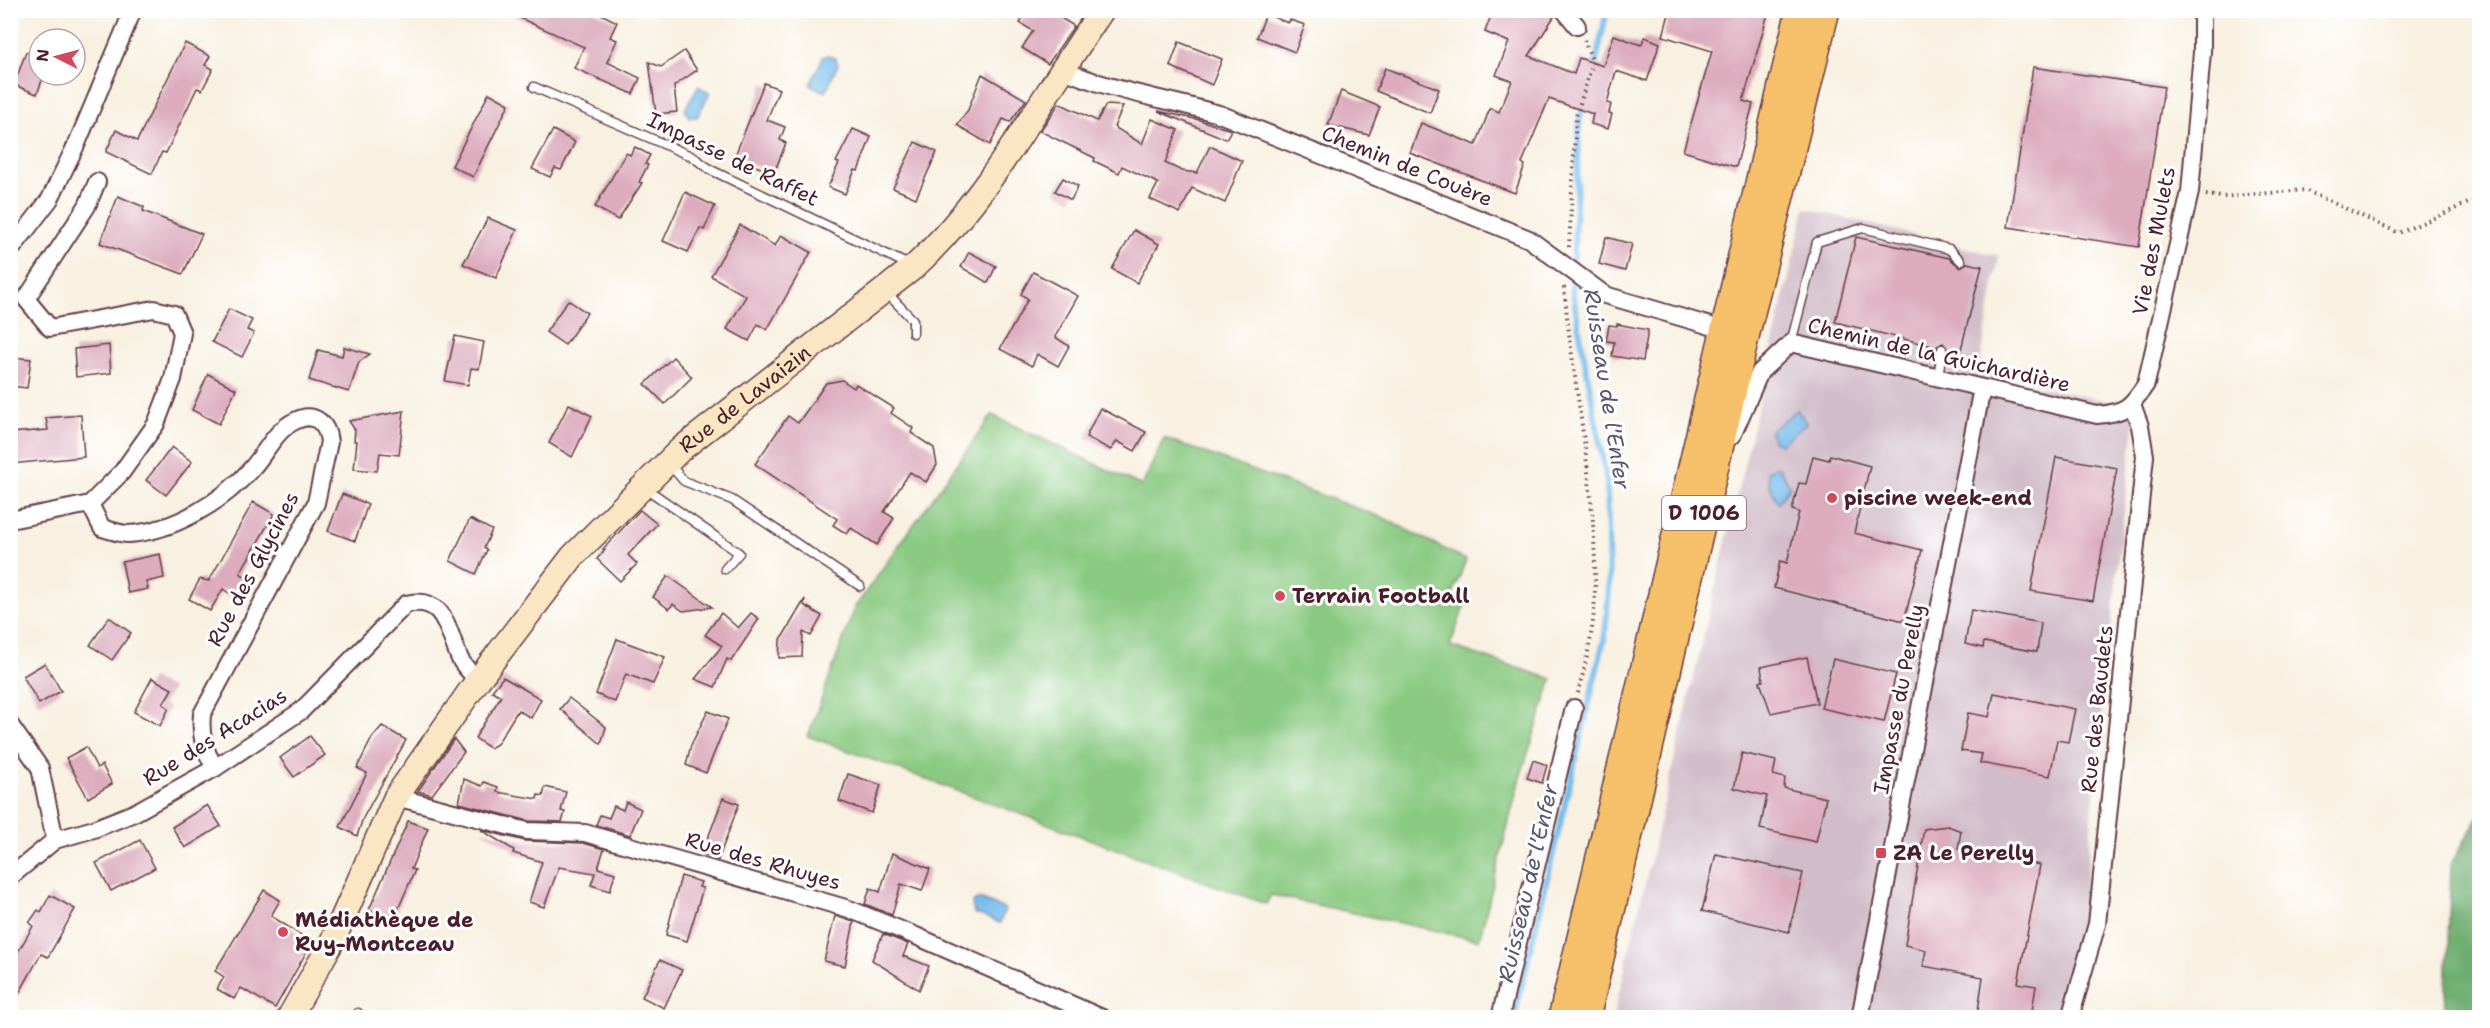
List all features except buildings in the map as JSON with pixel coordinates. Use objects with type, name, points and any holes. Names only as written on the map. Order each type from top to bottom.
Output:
[{"type":"main road","name":"Rue de Lavaizin","points":[[290,1017],[334,938],[396,797],[478,680],[573,556],[681,449],[885,291],[941,242],[985,187],[1102,10]]},
{"type":"main road","name":"D 1006","points":[[1562,1017],[1800,10]]},
{"type":"main road","name":"D 1006","points":[[1586,1017],[1746,333],[1826,10]]},
{"type":"street","points":[[10,251],[50,199],[78,141],[133,10]]},
{"type":"street","points":[[1564,10],[1577,26]]},
{"type":"street","name":"Vie des Mulets","points":[[2132,404],[2146,384],[2190,192],[2202,52],[2202,10]]},
{"type":"street","name":"Chemin de Couère","points":[[1062,69],[1091,82],[1171,100],[1233,120],[1529,239],[1605,295],[1724,330]]},
{"type":"street","points":[[10,520],[90,504],[122,472],[156,424],[173,379],[182,333],[174,314],[154,309],[50,328],[26,299],[87,206],[97,182]]},
{"type":"street","name":"Chemin de la Guichardière","points":[[1710,486],[1760,372],[1791,343],[2097,415],[2117,414],[2132,404]]},
{"type":"street","name":"Impasse du Perelly","points":[[1860,1017],[1982,388]]},
{"type":"street","name":"Rue des Baudets","points":[[2070,1017],[2097,924],[2145,456],[2140,426],[2132,404]]},
{"type":"street","name":"Rue des Glycines","points":[[90,504],[102,528],[127,534],[165,525],[210,504],[251,470],[281,430],[295,420],[309,417],[321,422],[328,432],[329,442],[316,502],[202,714],[200,731],[203,749],[215,768]]},
{"type":"street","name":"Rue des Acacias","points":[[55,840],[94,829],[134,813],[215,768],[302,711],[405,603],[420,600],[430,604],[444,617],[461,661],[478,680]]},
{"type":"street","points":[[1500,1017],[1574,708]]},
{"type":"street","points":[[10,725],[40,768],[55,840],[10,877]]},
{"type":"street","name":"Rue des Rhuyes","points":[[396,797],[527,831],[585,833],[849,909],[1102,1017]]},
{"type":"lane","name":"Impasse de Raffet","points":[[534,87],[693,157],[711,170],[915,267]]},
{"type":"lane","points":[[1791,343],[1817,243],[1863,228],[1949,249],[1961,261]]},
{"type":"lane","points":[[885,291],[913,320],[913,333]]},
{"type":"lane","points":[[1938,378],[1942,349]]},
{"type":"lane","points":[[668,463],[684,482],[732,500],[860,586]]},
{"type":"lane","points":[[643,487],[739,553],[725,569]]},
{"type":"path","points":[[1574,708],[1587,660],[1595,590],[1592,506],[1570,355],[1563,281],[1569,246],[1576,116],[1593,62],[1577,26]]},
{"type":"path","points":[[2190,192],[2222,197],[2305,190],[2399,233],[2480,198]]},
{"type":"shaded area","name":"ZA Le Perelly","points":[[1805,208],[1999,256],[1978,374],[2136,407],[2101,713],[2082,932],[2059,1017],[1613,1018]]},
{"type":"green space","points":[[992,415],[1142,486],[1164,438],[1384,518],[1466,560],[1452,596],[1465,604],[1450,646],[1552,679],[1519,781],[1479,940],[1271,895],[1266,904],[808,736],[855,607]]},
{"type":"green space","points":[[2479,816],[2479,1017],[2445,1017],[2451,864]]},
{"type":"water","points":[[828,55],[836,59],[838,64],[826,92],[810,85],[823,57]]},
{"type":"water","points":[[698,86],[710,93],[697,117],[689,117],[685,110]]},
{"type":"water","points":[[1797,410],[1807,423],[1781,444],[1774,442],[1770,431]]},
{"type":"water","points":[[1778,466],[1790,486],[1778,503],[1769,484],[1767,471]]},
{"type":"water","points":[[979,899],[1005,909],[1000,923],[974,913],[972,903]]},
{"type":"waterway","name":"Ruisseau de l'Enfer","points":[[1594,71],[1607,10]]},
{"type":"waterway","name":"Ruisseau de l'Enfer","points":[[1514,1018],[1605,635],[1609,588],[1607,483],[1572,289],[1580,117],[1584,104]]},
{"type":"place","name":"piscine week-end","points":[[1832,498]]},
{"type":"place","name":"Terrain Football","points":[[1280,596]]},
{"type":"place","name":"ZA Le Perelly","points":[[1881,853]]},
{"type":"place","name":"Médiathèque de Ruy-Montceau","points":[[283,932]]}]
